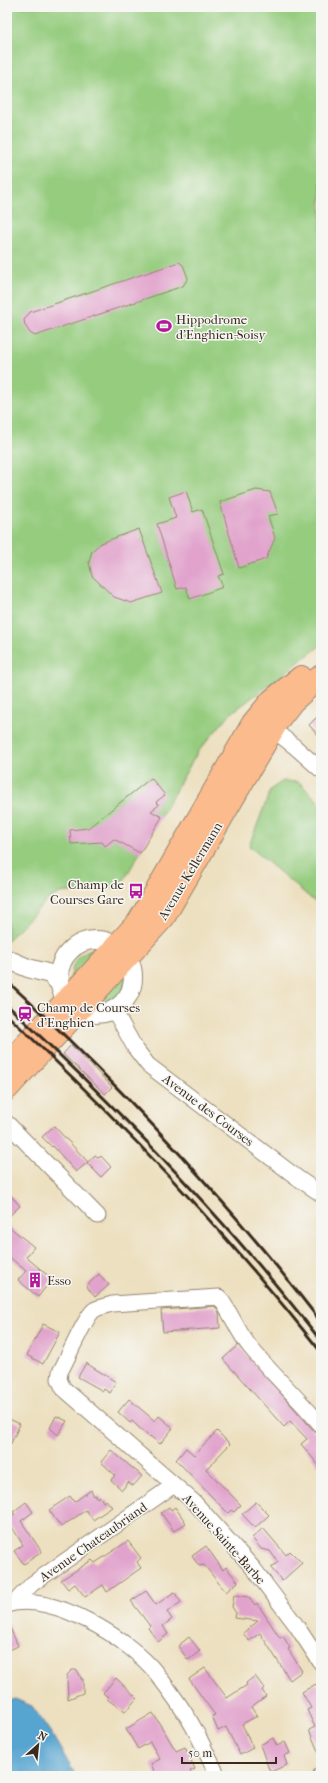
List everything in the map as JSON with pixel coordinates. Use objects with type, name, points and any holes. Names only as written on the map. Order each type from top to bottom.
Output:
[{"type":"main road","name":"Avenue Kellermann","points":[[7,1065],[68,998],[122,951],[138,921],[265,723],[272,700],[321,661]]},
{"type":"main road","name":"Avenue Kellermann","points":[[265,723],[321,676]]},
{"type":"main road","name":"Avenue Kellermann","points":[[7,1089],[68,998]]},
{"type":"street","points":[[265,723],[321,770]]},
{"type":"street","points":[[7,958],[28,968],[50,974],[68,998],[89,1014],[99,1014],[114,1010],[125,1002],[131,991],[134,979],[132,967],[122,951],[102,940],[89,941],[76,946],[64,959],[60,969],[68,998]]},
{"type":"street","points":[[7,958],[34,963],[52,964],[64,959]]},
{"type":"street","name":"Avenue des Courses","points":[[114,1010],[135,1048],[148,1065],[321,1194]]},
{"type":"street","points":[[7,1123],[98,1216]]},
{"type":"street","name":"Avenue Sainte-Barbe","points":[[321,1425],[250,1347],[238,1331],[226,1306],[219,1297],[112,1304],[99,1308],[93,1311],[85,1322],[60,1372],[59,1379],[63,1388],[195,1503],[254,1569],[296,1625],[321,1664]]},
{"type":"street","name":"Avenue Chateaubriand","points":[[11,1604],[32,1584],[174,1485]]},
{"type":"street","points":[[11,1604],[37,1603],[62,1608],[94,1624],[130,1648],[157,1673],[195,1729],[218,1776]]},
{"type":"green space","name":"Hippodrome d'Enghien-Soisy","points":[[7,7],[321,7],[321,645],[229,715],[197,753],[120,887],[60,893],[47,900],[7,941]]},
{"type":"green space","points":[[283,781],[299,782],[321,804],[321,907],[249,846],[271,789]]},
{"type":"green space","points":[[97,948],[105,948],[71,985],[72,972],[76,960],[84,952]]},
{"type":"green space","points":[[127,968],[127,982],[122,994],[112,1002],[98,1005]]},
{"type":"water","points":[[15,1699],[32,1706],[51,1733],[76,1776],[7,1776],[7,1701]]},
{"type":"building","points":[[179,262],[183,265],[188,278],[183,286],[35,336],[30,333],[25,325],[24,320],[30,312]]},
{"type":"building","points":[[256,490],[270,492],[278,514],[268,516],[275,538],[266,559],[239,568],[220,502]]},
{"type":"building","points":[[186,491],[193,512],[202,509],[224,574],[218,576],[223,587],[190,599],[186,587],[177,589],[157,524],[176,518],[169,497]]},
{"type":"building","points":[[139,529],[162,593],[131,603],[114,597],[92,576],[89,562],[92,551],[101,543]]},
{"type":"building","points":[[321,713],[321,738],[309,725]]},
{"type":"building","points":[[151,778],[165,795],[156,802],[159,805],[151,811],[162,817],[140,853],[114,839],[105,846],[102,842],[71,844],[70,830],[88,828]]},
{"type":"building","points":[[71,1045],[112,1087],[105,1094],[63,1054]]},
{"type":"building","points":[[54,1126],[88,1162],[76,1172],[53,1146],[52,1147],[42,1137]]},
{"type":"building","points":[[95,1155],[99,1158],[101,1156],[111,1167],[101,1177],[87,1163]]},
{"type":"building","points":[[7,1191],[20,1206],[7,1218]]},
{"type":"building","points":[[7,1225],[34,1247],[26,1257],[52,1279],[38,1297],[18,1280],[26,1271],[7,1255]]},
{"type":"building","points":[[99,1274],[109,1285],[95,1297],[86,1286]]},
{"type":"building","points":[[215,1306],[219,1313],[220,1328],[163,1332],[161,1310]]},
{"type":"building","points":[[43,1324],[60,1332],[43,1364],[27,1355]]},
{"type":"building","points":[[238,1345],[315,1432],[321,1434],[321,1468],[301,1444],[307,1439],[290,1421],[284,1427],[223,1359]]},
{"type":"building","points":[[86,1363],[116,1382],[110,1393],[104,1389],[103,1391],[78,1377]]},
{"type":"building","points":[[129,1399],[155,1421],[159,1416],[173,1428],[160,1444],[150,1436],[149,1437],[132,1421],[130,1423],[118,1412]]},
{"type":"building","points":[[56,1416],[67,1421],[58,1435],[50,1428]]},
{"type":"building","points":[[7,1418],[20,1424],[7,1452]]},
{"type":"building","points":[[217,1431],[230,1444],[206,1469],[241,1505],[234,1512],[231,1510],[228,1513],[176,1460],[186,1448],[194,1455]]},
{"type":"building","points":[[111,1450],[142,1476],[133,1486],[128,1482],[122,1490],[111,1480],[115,1475],[101,1462]]},
{"type":"building","points":[[91,1490],[94,1496],[96,1495],[97,1498],[100,1496],[103,1502],[106,1500],[112,1507],[93,1520],[86,1510],[61,1527],[49,1510],[70,1496],[74,1502]]},
{"type":"building","points":[[26,1502],[33,1512],[21,1521],[42,1552],[24,1564],[14,1551],[23,1545],[7,1519],[15,1514],[13,1512]]},
{"type":"building","points":[[256,1502],[269,1515],[255,1528],[242,1514]]},
{"type":"building","points":[[169,1507],[171,1510],[175,1507],[186,1523],[174,1531],[161,1513]]},
{"type":"building","points":[[263,1528],[286,1555],[290,1551],[302,1563],[282,1581],[271,1568],[278,1562],[270,1551],[261,1549],[252,1538]]},
{"type":"building","points":[[128,1541],[141,1558],[137,1562],[141,1568],[107,1592],[103,1585],[85,1597],[75,1584],[68,1589],[61,1580],[92,1560],[95,1563]]},
{"type":"building","points":[[206,1546],[223,1570],[226,1567],[238,1582],[226,1592],[204,1565],[199,1566],[192,1556]]},
{"type":"building","points":[[146,1591],[156,1605],[174,1592],[181,1602],[167,1612],[172,1619],[163,1626],[168,1634],[158,1642],[148,1628],[150,1626],[131,1601]]},
{"type":"building","points":[[234,1595],[249,1597],[255,1605],[257,1603],[280,1638],[283,1636],[290,1648],[288,1649],[302,1671],[290,1680],[260,1633],[249,1641],[243,1633],[258,1621],[235,1618],[236,1613],[232,1607]]},
{"type":"building","points":[[7,1621],[18,1646],[7,1651]]},
{"type":"building","points":[[189,1637],[200,1651],[188,1660],[178,1646]]},
{"type":"building","points":[[205,1668],[227,1698],[247,1685],[246,1683],[255,1676],[264,1688],[262,1690],[266,1696],[251,1707],[257,1716],[242,1724],[253,1748],[240,1755],[226,1727],[218,1731],[212,1716],[215,1715],[189,1679]]},
{"type":"building","points":[[72,1670],[76,1670],[81,1679],[83,1679],[83,1693],[68,1699],[67,1675]]},
{"type":"building","points":[[116,1678],[137,1698],[125,1712],[107,1699],[108,1697],[103,1693]]},
{"type":"building","points":[[316,1684],[321,1693],[321,1758],[309,1730],[315,1727],[307,1710],[311,1708],[302,1692]]},
{"type":"building","points":[[153,1713],[176,1751],[185,1747],[195,1769],[190,1771],[192,1776],[156,1776],[151,1764],[160,1759],[150,1742],[138,1749],[126,1729]]},
{"type":"building","points":[[273,1738],[277,1746],[285,1742],[290,1753],[284,1756],[287,1765],[270,1772],[260,1745]]},
{"type":"railway","points":[[7,981],[91,1061],[171,1145],[248,1232],[321,1322]]},
{"type":"railway","points":[[7,1005],[90,1084],[171,1167],[248,1252],[321,1341]]},
{"type":"railway","points":[[7,1015],[131,1136],[247,1263],[321,1352]]},
{"type":"place","name":"Hippodrome d'Enghien-Soisy","points":[[164,326]]},
{"type":"place","name":"Champ de Courses Gare","points":[[136,891]]},
{"type":"place","name":"Champ de Courses d'Enghien","points":[[25,1014]]},
{"type":"place","name":"Esso","points":[[35,1280]]}]
